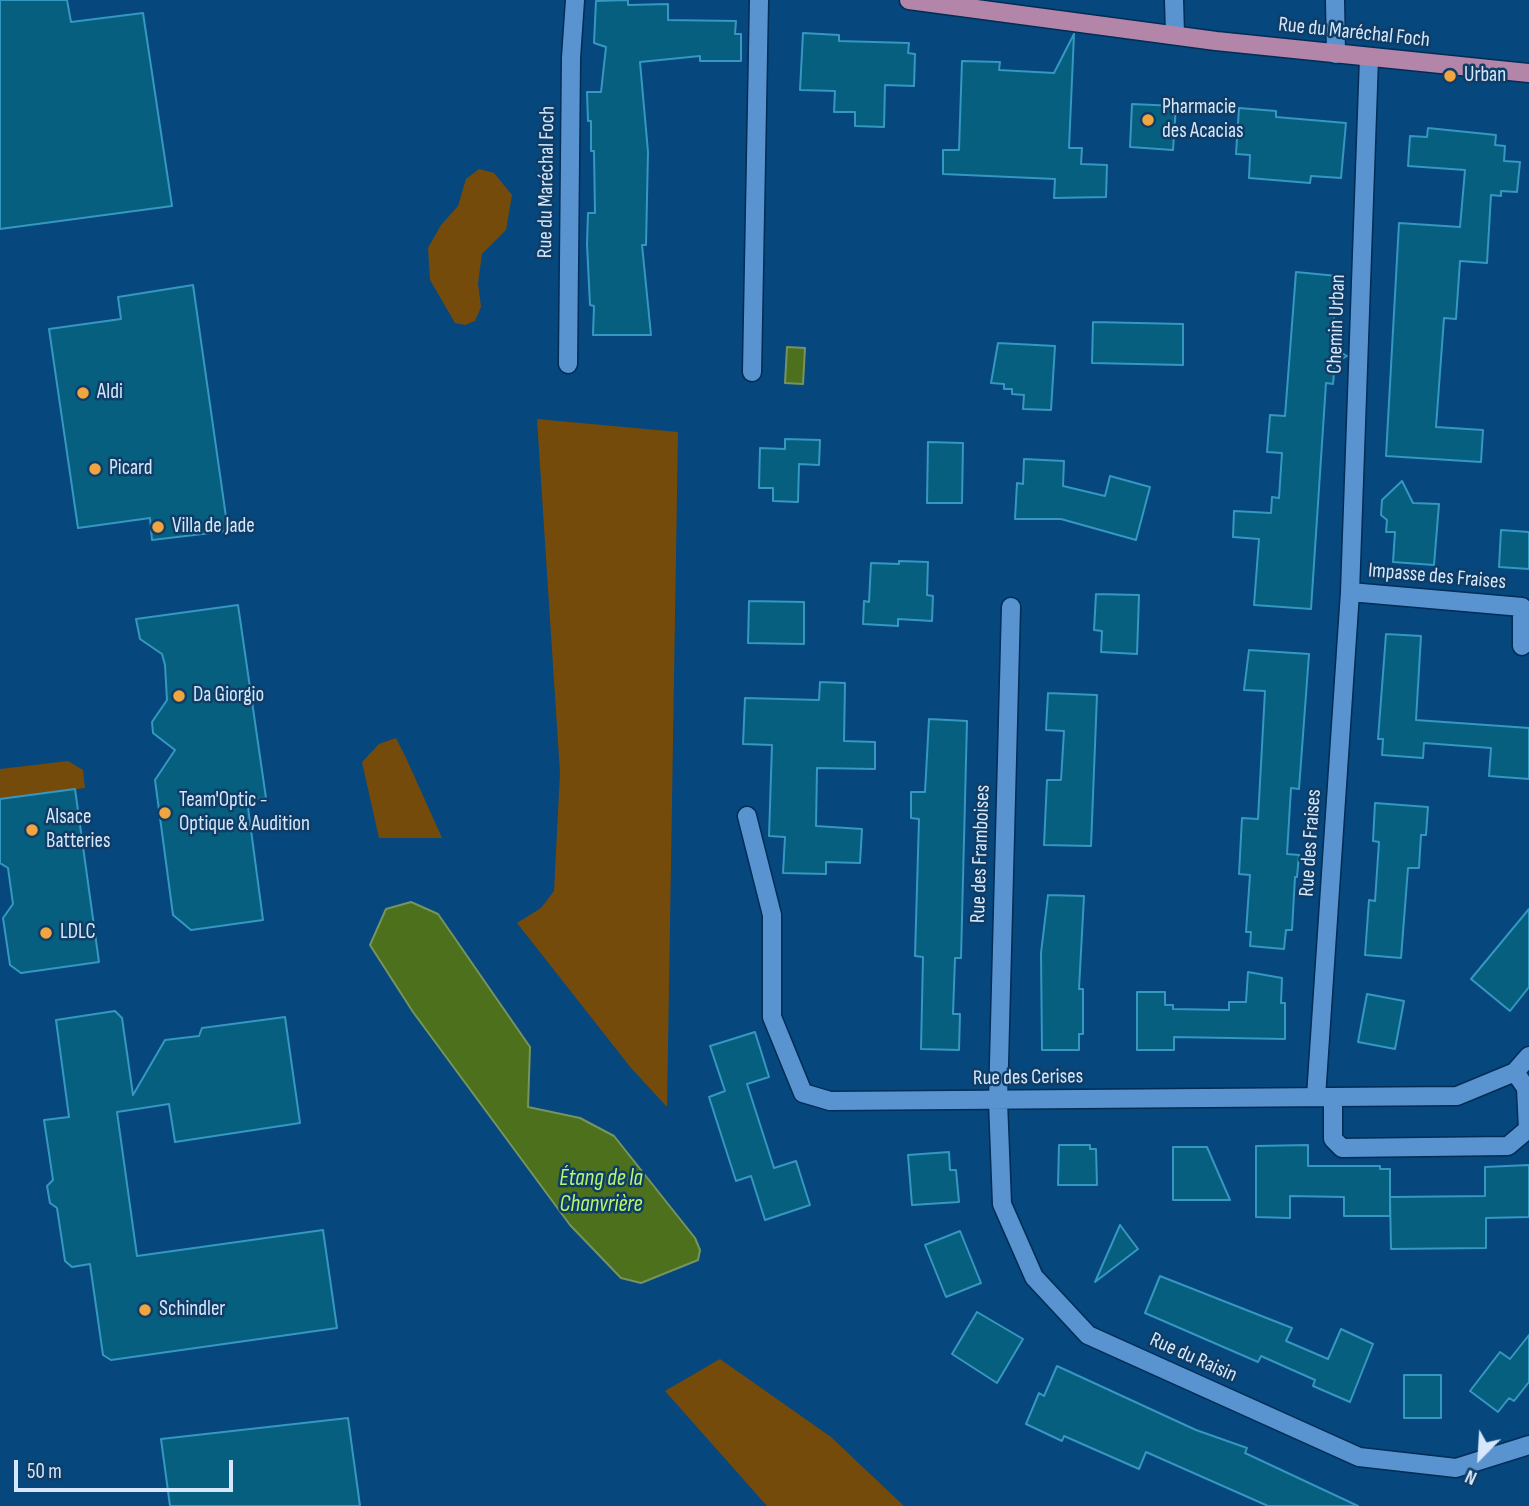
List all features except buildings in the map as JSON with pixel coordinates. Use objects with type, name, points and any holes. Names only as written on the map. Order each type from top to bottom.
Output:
[{"type":"main road","name":"Rue du Maréchal Foch","points":[[909,0],[1369,58],[1529,74]]},
{"type":"street","name":"Rue du Maréchal Foch","points":[[568,364],[571,58],[575,0]]},
{"type":"street","points":[[752,372],[759,0]]},
{"type":"street","points":[[1174,0],[1175,34]]},
{"type":"street","points":[[1335,0],[1336,54]]},
{"type":"street","name":"Chemin Urban","points":[[1350,592],[1369,58]]},
{"type":"street","name":"Impasse des Fraises","points":[[1350,592],[1522,607],[1522,646]]},
{"type":"street","name":"Rue des Fraises","points":[[1350,592],[1325,1097],[1333,1139],[1342,1148],[1508,1146],[1528,1129],[1526,1088],[1515,1072]]},
{"type":"street","name":"Rue des Framboises","points":[[998,1101],[1011,607]]},
{"type":"street","name":"Rue des Cerises","points":[[747,816],[772,915],[772,1017],[803,1093],[830,1101],[1457,1096],[1515,1072],[1529,1056]]},
{"type":"street","name":"Rue du Raisin","points":[[998,1101],[1002,1203],[1034,1277],[1088,1335],[1359,1457],[1456,1468],[1529,1445]]},
{"type":"shaded area","points":[[479,169],[494,173],[512,195],[506,230],[482,254],[478,283],[481,307],[475,321],[465,325],[455,323],[430,280],[428,248],[441,225],[458,206],[466,179]]},
{"type":"shaded area","points":[[537,419],[678,432],[667,1107],[631,1068],[517,923],[541,908],[554,891],[560,773]]},
{"type":"shaded area","points":[[396,738],[442,838],[379,838],[362,762],[379,744]]},
{"type":"shaded area","points":[[68,761],[83,770],[85,788],[0,799],[0,769]]},
{"type":"shaded area","points":[[720,1359],[831,1437],[904,1506],[767,1506],[665,1391]]},
{"type":"water","points":[[787,347],[805,348],[803,384],[785,383]]},
{"type":"water","name":"Étang de la Chanvrière","points":[[411,902],[438,914],[530,1047],[528,1107],[580,1118],[614,1136],[695,1238],[700,1250],[698,1260],[641,1283],[621,1278],[570,1225],[413,1012],[370,945],[386,909]]},
{"type":"place","name":"Urban","points":[[1450,76]]},
{"type":"place","name":"Pharmacie des Acacias","points":[[1148,120]]},
{"type":"place","name":"Aldi","points":[[83,393]]},
{"type":"place","name":"Picard","points":[[95,469]]},
{"type":"place","name":"Villa de Jade","points":[[158,527]]},
{"type":"place","name":"Da Giorgio","points":[[179,696]]},
{"type":"place","name":"Team'Optic - Optique & Audition","points":[[165,813]]},
{"type":"place","name":"Alsace Batteries","points":[[32,830]]},
{"type":"place","name":"LDLC","points":[[46,933]]},
{"type":"place","name":"Schindler","points":[[145,1310]]}]
